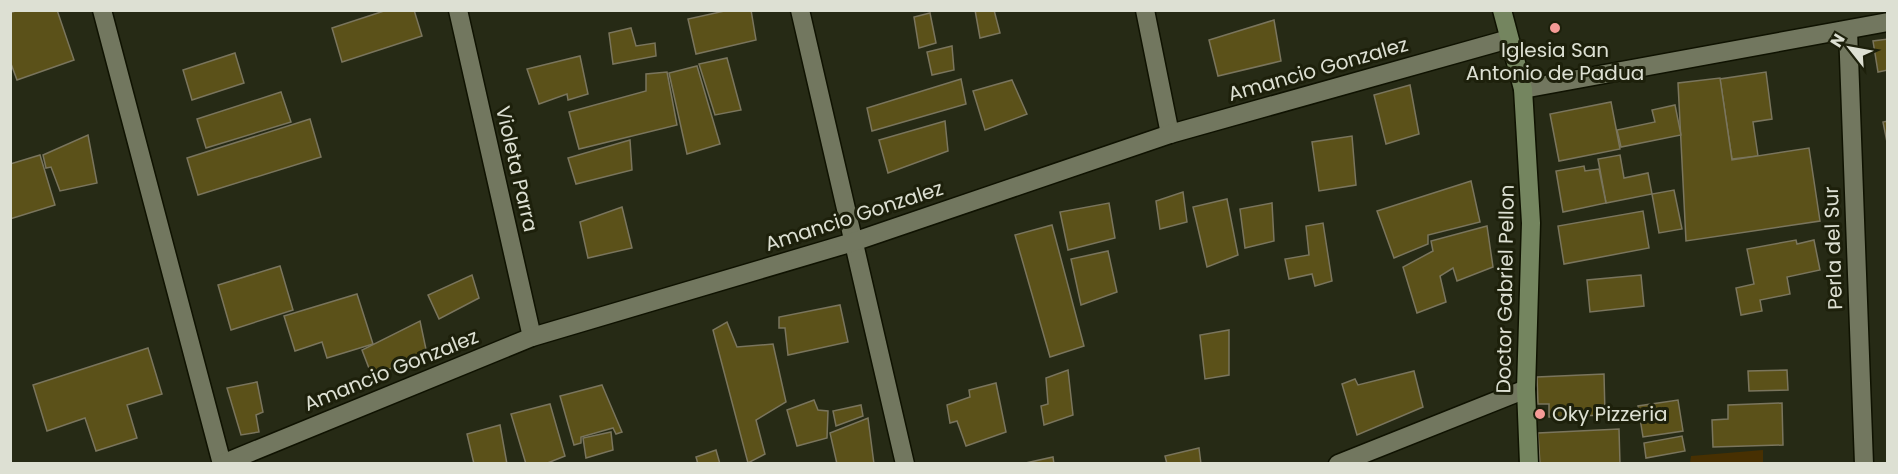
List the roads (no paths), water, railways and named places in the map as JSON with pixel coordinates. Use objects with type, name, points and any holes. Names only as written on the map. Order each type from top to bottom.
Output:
[{"type":"street","points":[[102,10],[222,463]]},
{"type":"street","name":"Violeta Parra","points":[[458,10],[532,337]]},
{"type":"street","points":[[800,10],[905,464]]},
{"type":"street","points":[[1145,10],[1170,134]]},
{"type":"street","name":"Doctor Gabriel Pellon","points":[[1502,10],[1523,89],[1531,223],[1526,388],[1529,464]]},
{"type":"street","points":[[1523,89],[1887,22]]},
{"type":"street","name":"Perla del Sur","points":[[1848,30],[1864,464]]},
{"type":"street","name":"Amancio Gonzalez","points":[[222,463],[532,337],[853,242],[1170,134],[1509,39]]},
{"type":"street","points":[[1338,464],[1526,388]]},
{"type":"place","name":"Iglesia San Antonio de Padua","points":[[1555,28]]},
{"type":"place","name":"Oky Pizzeria","points":[[1540,414]]}]
